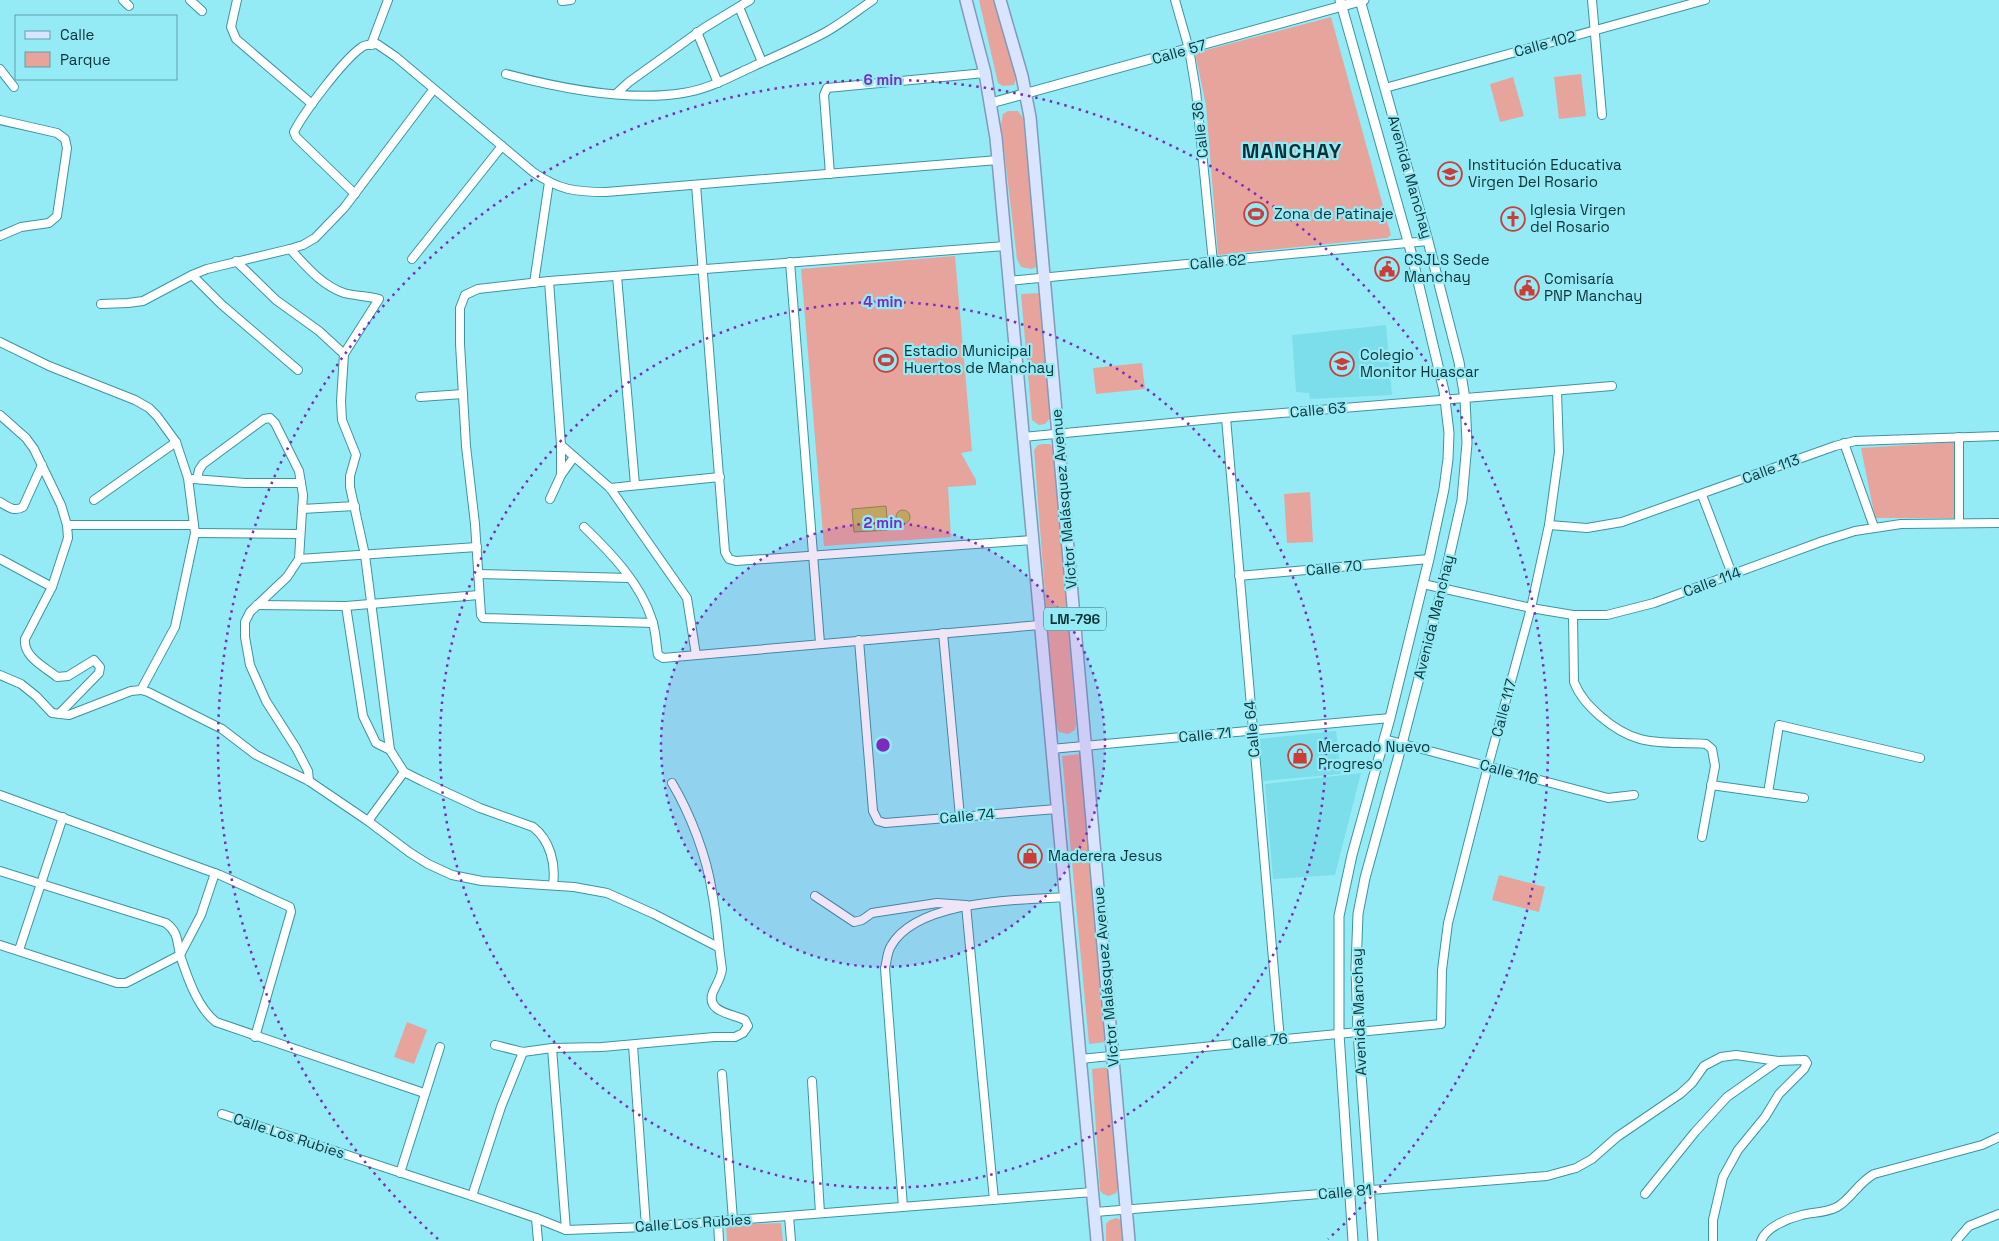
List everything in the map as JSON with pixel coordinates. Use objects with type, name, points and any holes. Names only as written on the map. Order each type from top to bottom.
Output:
[{"type":"main road","name":"LM-796","points":[[966,0],[986,73],[998,160],[1097,1241]]},
{"type":"main road","name":"Víctor Malásquez Avenue","points":[[1000,0],[1026,94],[1030,117],[1130,1241]]},
{"type":"street","points":[[123,0],[129,6]]},
{"type":"street","points":[[190,0],[202,11]]},
{"type":"street","points":[[237,0],[231,27],[236,39],[312,104]]},
{"type":"street","points":[[371,45],[388,0]]},
{"type":"street","points":[[562,1],[571,0]]},
{"type":"street","points":[[617,93],[697,32],[750,0]]},
{"type":"street","points":[[506,74],[548,84],[649,96],[695,90],[718,83],[798,47],[828,31],[873,0]]},
{"type":"street","name":"Calle 36","points":[[1175,0],[1189,49],[1200,126],[1213,262]]},
{"type":"street","name":"Calle 57","points":[[991,103],[1189,49],[1341,3],[1362,0]]},
{"type":"street","name":"Avenida Manchay","points":[[1362,0],[1459,362],[1465,399],[1467,454],[1464,487],[1442,589],[1361,898],[1356,950],[1358,1032],[1373,1241]]},
{"type":"street","points":[[1592,0],[1602,115]]},
{"type":"street","name":"Calle 102","points":[[1385,88],[1705,0]]},
{"type":"street","name":"Avenida Manchay","points":[[1341,3],[1409,244],[1446,399],[1449,433],[1443,498],[1429,559],[1390,718],[1352,855],[1342,899],[1338,938],[1339,1034],[1353,1241]]},
{"type":"street","points":[[739,8],[762,62]]},
{"type":"street","points":[[697,32],[718,83]]},
{"type":"street","points":[[355,194],[295,135],[294,130],[312,104],[350,58],[364,46],[377,44],[396,57],[533,172],[549,182],[568,190],[584,192],[998,160]]},
{"type":"street","points":[[0,69],[14,87]]},
{"type":"street","points":[[830,174],[824,95],[827,88],[986,73]]},
{"type":"street","points":[[100,304],[143,301],[192,275],[236,261],[290,249],[303,245],[315,238],[355,194],[433,90]]},
{"type":"street","points":[[0,120],[57,133],[65,139],[67,148],[57,216],[49,223],[21,227],[0,236]]},
{"type":"street","points":[[412,258],[502,146]]},
{"type":"street","points":[[534,283],[549,182]]},
{"type":"street","points":[[696,184],[726,555],[729,559],[736,562],[1032,540]]},
{"type":"street","name":"Calle 62","points":[[1008,282],[1428,241]]},
{"type":"street","points":[[653,623],[483,618],[480,613],[477,547],[466,446],[463,394],[460,308],[463,298],[470,292],[478,289],[549,281],[1005,246]]},
{"type":"street","points":[[290,249],[316,277],[331,286],[345,293],[379,299],[344,354],[342,413],[347,434],[356,455],[350,482],[365,555],[390,750],[404,772],[480,808],[533,827],[539,832],[552,855],[553,884]]},
{"type":"street","points":[[236,261],[276,300],[319,331],[344,354]]},
{"type":"street","points":[[790,262],[820,643]]},
{"type":"street","points":[[192,275],[221,304],[298,370]]},
{"type":"street","points":[[616,276],[635,485]]},
{"type":"street","points":[[549,281],[561,445],[561,475]]},
{"type":"street","points":[[0,342],[49,366],[136,400],[149,408],[157,416],[176,442],[188,478],[194,529],[175,627],[141,690]]},
{"type":"street","name":"Calle 63","points":[[1023,437],[1612,386]]},
{"type":"street","name":"Calle 117","points":[[1441,1024],[1442,970],[1445,939],[1488,766],[1531,608],[1549,525],[1559,452],[1556,391]]},
{"type":"street","points":[[420,397],[463,394]]},
{"type":"street","points":[[0,415],[26,438],[34,449],[61,505],[67,524],[68,538],[52,587],[25,639],[24,646],[27,653],[57,677],[68,676],[94,660],[100,666],[99,673],[59,714]]},
{"type":"street","points":[[197,479],[203,464],[264,420],[270,418],[275,423],[299,471],[303,494],[299,534],[299,560],[287,577],[250,612],[245,622],[245,637],[250,665],[266,701],[308,771],[309,781]]},
{"type":"street","name":"Calle 64","points":[[1226,418],[1280,1040]]},
{"type":"street","name":"Calle 113","points":[[1549,525],[1575,528],[1610,525],[1702,495],[1844,443],[1868,440],[1999,436]]},
{"type":"street","points":[[1959,437],[1959,523]]},
{"type":"street","points":[[94,500],[176,442]]},
{"type":"street","points":[[1844,443],[1874,528]]},
{"type":"street","points":[[561,445],[610,488],[687,598],[696,655]]},
{"type":"street","points":[[550,498],[561,475],[574,457]]},
{"type":"street","points":[[0,502],[13,510],[23,507],[42,465]]},
{"type":"street","points":[[610,488],[720,477]]},
{"type":"street","points":[[188,478],[245,483],[301,483]]},
{"type":"street","points":[[1702,495],[1732,574]]},
{"type":"street","points":[[302,509],[355,506]]},
{"type":"street","name":"Calle 114","points":[[1423,584],[1531,608],[1573,615],[1597,616],[1633,610],[1828,539],[1874,528],[1916,523],[1999,523]]},
{"type":"street","points":[[67,524],[299,534]]},
{"type":"street","points":[[584,528],[610,554],[640,594],[653,623],[660,657],[1040,625]]},
{"type":"street","points":[[299,560],[477,547]]},
{"type":"street","points":[[0,559],[52,587]]},
{"type":"street","name":"Calle 70","points":[[1239,576],[1429,559]]},
{"type":"street","points":[[478,574],[629,578]]},
{"type":"street","points":[[257,605],[346,606],[479,594]]},
{"type":"street","points":[[346,606],[363,716],[376,743],[390,750]]},
{"type":"street","points":[[1573,615],[1574,682],[1587,704],[1615,729],[1635,738],[1654,743],[1706,744],[1712,749],[1715,766],[1702,836]]},
{"type":"street","points":[[943,633],[960,817]]},
{"type":"street","name":"Calle 74","points":[[859,640],[873,811],[878,821],[885,823],[1057,808]]},
{"type":"street","points":[[0,675],[21,684],[52,713],[59,714],[69,715],[131,692],[141,690],[148,692],[222,729],[256,755],[309,781],[368,821],[409,852],[428,864],[452,875],[482,881],[553,884],[618,897],[718,947]]},
{"type":"street","name":"Calle 71","points":[[1051,749],[1390,718]]},
{"type":"street","points":[[1768,793],[1779,725],[1920,758]]},
{"type":"street","name":"Calle 116","points":[[1384,738],[1608,798],[1634,796]]},
{"type":"street","points":[[368,821],[404,772]]},
{"type":"street","points":[[495,1044],[523,1052],[552,1048],[734,1037],[743,1034],[748,1026],[745,1020],[720,1011],[713,1006],[711,999],[720,980],[722,969],[709,874],[692,828],[672,783]]},
{"type":"street","points":[[1711,785],[1804,798]]},
{"type":"street","points":[[0,795],[215,874],[290,907],[291,912],[255,1036]]},
{"type":"street","points":[[18,950],[63,817]]},
{"type":"street","points":[[0,871],[166,923],[174,930],[180,955],[190,982],[210,1017],[216,1022],[424,1093]]},
{"type":"street","points":[[0,945],[117,983],[126,983],[180,955],[201,915],[215,874]]},
{"type":"street","points":[[815,896],[854,922],[862,920],[872,913],[937,903],[966,905],[1065,897]]},
{"type":"street","points":[[966,905],[994,1200]]},
{"type":"street","points":[[904,1207],[885,968],[891,945],[909,927],[936,914],[966,905]]},
{"type":"street","name":"Calle 76","points":[[1080,1059],[1441,1024]]},
{"type":"street","points":[[633,1044],[646,1227]]},
{"type":"street","points":[[400,1172],[440,1047]]},
{"type":"street","points":[[552,1048],[566,1230]]},
{"type":"street","points":[[472,1196],[501,1107],[523,1052]]},
{"type":"street","name":"Calle 81","points":[[1095,1212],[1548,1176],[1576,1168],[1592,1159],[1617,1137],[1680,1094],[1692,1083],[1704,1066],[1712,1061],[1721,1057],[1736,1055],[1778,1061],[1805,1060],[1806,1066],[1779,1094],[1765,1117],[1738,1150],[1723,1177],[1713,1220],[1713,1241]]},
{"type":"street","points":[[1645,1194],[1695,1132],[1727,1097],[1778,1061]]},
{"type":"street","points":[[722,1074],[733,1220]]},
{"type":"street","points":[[812,1081],[820,1214]]},
{"type":"street","name":"Calle Los Rubies","points":[[222,1114],[472,1196],[566,1230],[646,1227],[1093,1192]]},
{"type":"street","points":[[1761,1241],[1773,1228],[1802,1215],[1837,1207],[1866,1178],[1874,1174],[1982,1144],[1999,1137]]},
{"type":"street","points":[[1956,1241],[1969,1226],[1999,1214]]},
{"type":"street","points":[[789,1216],[791,1241]]},
{"type":"street","points":[[536,1218],[538,1241]]},
{"type":"street","points":[[718,1221],[719,1241]]},
{"type":"shaded area","name":"Colegio Monitor Huascar","points":[[1386,325],[1392,395],[1310,399],[1309,393],[1296,392],[1292,335]]},
{"type":"shaded area","points":[[886,506],[888,530],[854,532],[852,509]]},
{"type":"shaded area","points":[[903,510],[908,512],[910,517],[908,522],[903,524],[898,522],[896,517],[898,512]]},
{"type":"shaded area","name":"Mercado Nuevo Progreso","points":[[1336,731],[1341,774],[1263,781],[1259,739]]},
{"type":"shaded area","points":[[1361,773],[1335,875],[1273,879],[1265,784]]},
{"type":"green space","points":[[979,0],[995,0],[1017,75],[1014,85],[1003,86],[998,83]]},
{"type":"green space","points":[[1331,17],[1391,235],[1387,238],[1218,255],[1206,105],[1195,53]]},
{"type":"green space","points":[[1581,74],[1586,116],[1559,119],[1554,77]]},
{"type":"green space","points":[[1513,77],[1524,116],[1500,122],[1490,84]]},
{"type":"green space","points":[[1008,111],[1018,111],[1023,118],[1038,261],[1037,267],[1031,269],[1021,267],[1017,259],[1001,124],[1003,114]]},
{"type":"green space","name":"Estadio Municipal Huertos de Manchay","points":[[955,256],[972,451],[961,453],[976,480],[976,485],[948,487],[951,537],[824,546],[801,269]]},
{"type":"green space","points":[[1041,293],[1051,417],[1045,424],[1039,425],[1032,420],[1021,294]]},
{"type":"green space","points":[[1142,363],[1145,389],[1096,394],[1093,368]]},
{"type":"green space","points":[[1955,442],[1954,518],[1875,518],[1861,448]]},
{"type":"green space","points":[[1050,444],[1054,448],[1076,724],[1075,730],[1068,734],[1059,732],[1055,724],[1034,450],[1038,445]]},
{"type":"green space","points":[[1310,492],[1313,542],[1287,543],[1284,494]]},
{"type":"green space","points":[[1081,754],[1107,1042],[1089,1044],[1062,756]]},
{"type":"green space","points":[[1499,875],[1545,887],[1539,912],[1492,900]]},
{"type":"green space","points":[[407,1022],[427,1030],[414,1064],[394,1057]]},
{"type":"green space","points":[[1109,1067],[1118,1187],[1116,1193],[1109,1196],[1103,1194],[1100,1190],[1092,1069]]},
{"type":"green space","points":[[1117,1218],[1122,1221],[1125,1241],[1106,1241],[1106,1224],[1110,1220]]},
{"type":"green space","points":[[781,1223],[783,1241],[727,1241],[726,1225]]},
{"type":"place","name":"Institución Educativa Virgen Del Rosario","points":[[1450,174]]},
{"type":"place","name":"Zona de Patinaje","points":[[1256,214]]},
{"type":"place","name":"Iglesia Virgen del Rosario","points":[[1513,219]]},
{"type":"place","name":"CSJLS Sede Manchay","points":[[1387,269]]},
{"type":"place","name":"Comisaría PNP Manchay","points":[[1527,288]]},
{"type":"place","name":"Estadio Municipal Huertos de Manchay","points":[[886,360]]},
{"type":"place","name":"Colegio Monitor Huascar","points":[[1342,364]]},
{"type":"place","name":"Mercado Nuevo Progreso","points":[[1300,756]]},
{"type":"place","name":"Maderera Jesus","points":[[1030,856]]},
{"type":"district","name":"MANCHAY","points":[[1292,151]]}]
